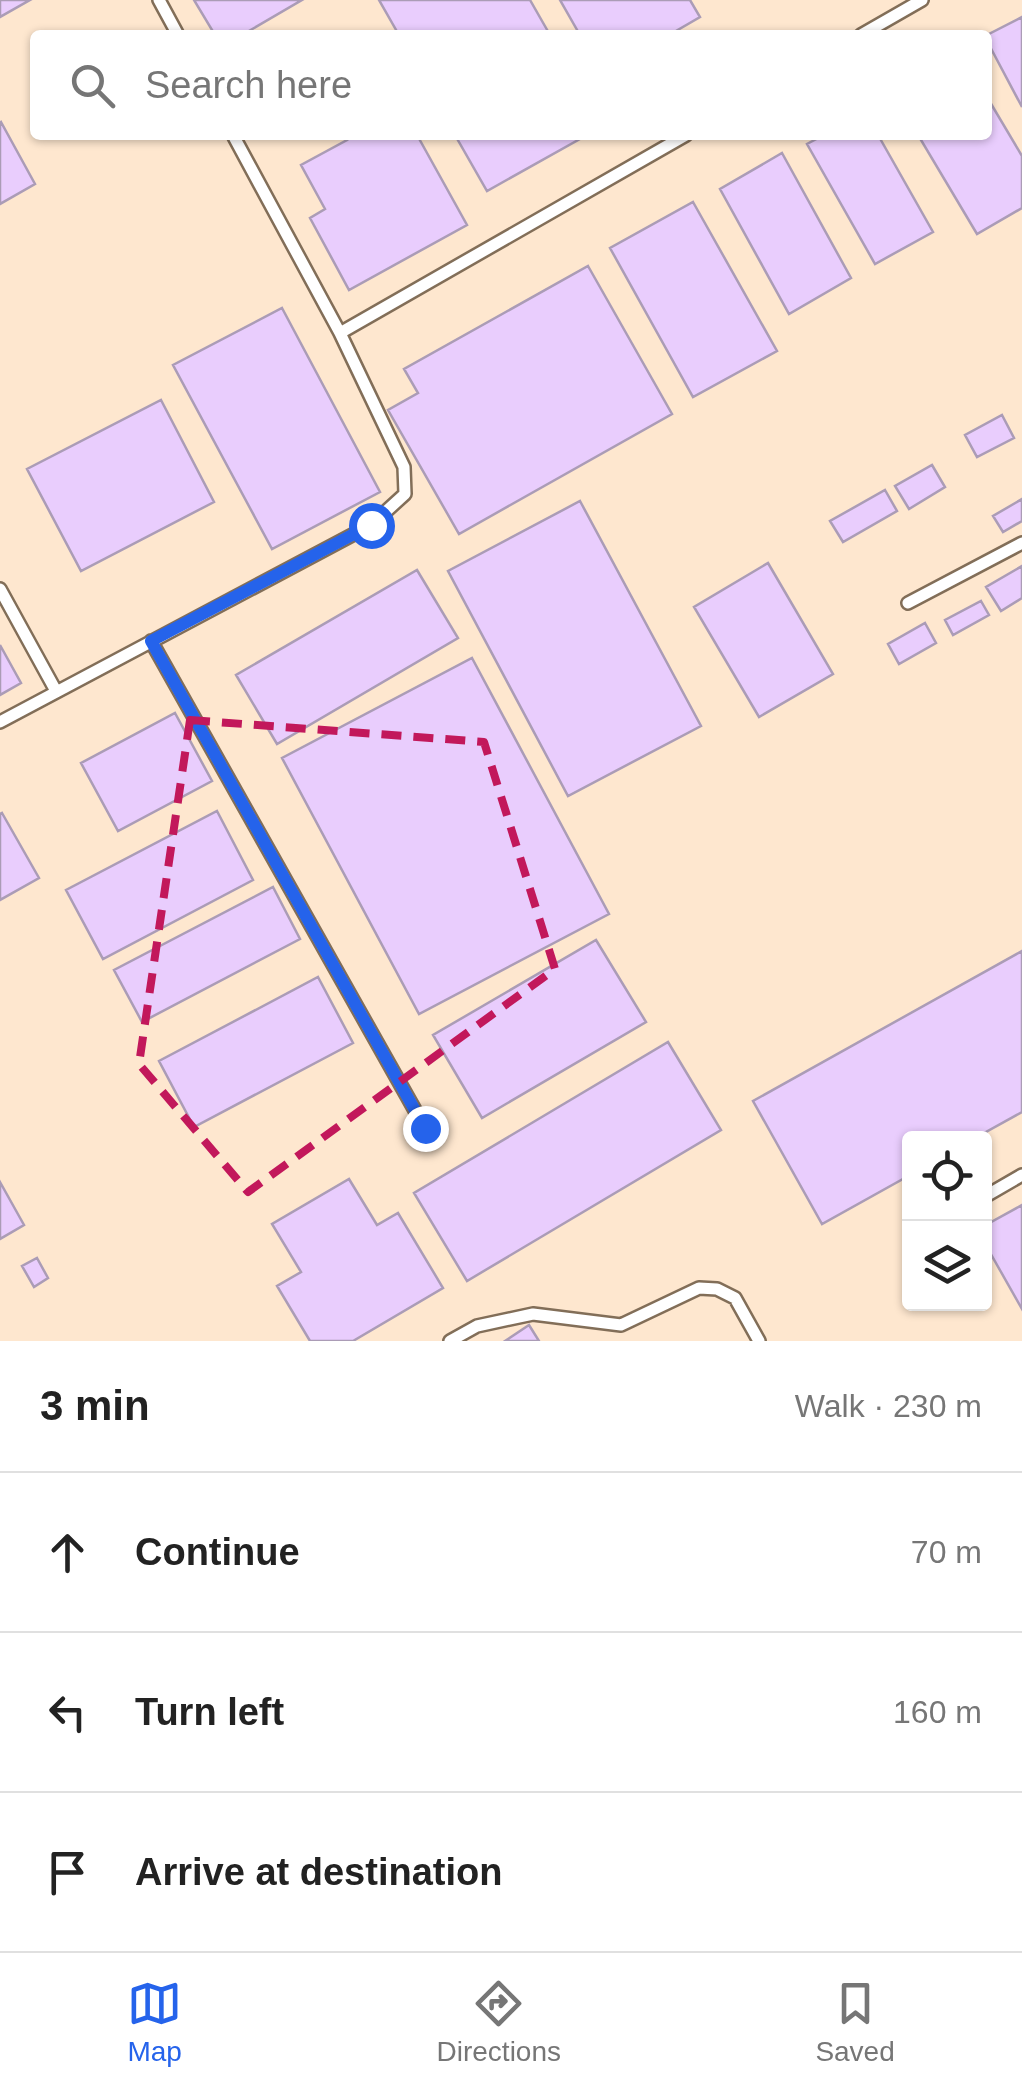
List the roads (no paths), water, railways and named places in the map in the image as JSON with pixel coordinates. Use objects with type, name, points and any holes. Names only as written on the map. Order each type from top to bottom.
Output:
[{"type":"lane","points":[[160,0],[175,30]]},
{"type":"lane","points":[[870,30],[922,0]]},
{"type":"lane","points":[[0,722],[371,525],[405,494],[404,467],[340,332],[236,140]]},
{"type":"lane","points":[[340,332],[677,140]]},
{"type":"lane","points":[[908,603],[1022,544]]},
{"type":"lane","points":[[0,589],[56,691]]},
{"type":"lane","points":[[151,641],[425,1128]]},
{"type":"lane","points":[[992,1192],[1022,1175]]},
{"type":"lane","points":[[450,1341],[477,1326],[533,1314],[621,1325],[699,1288],[717,1289],[735,1298],[759,1341]]}]
